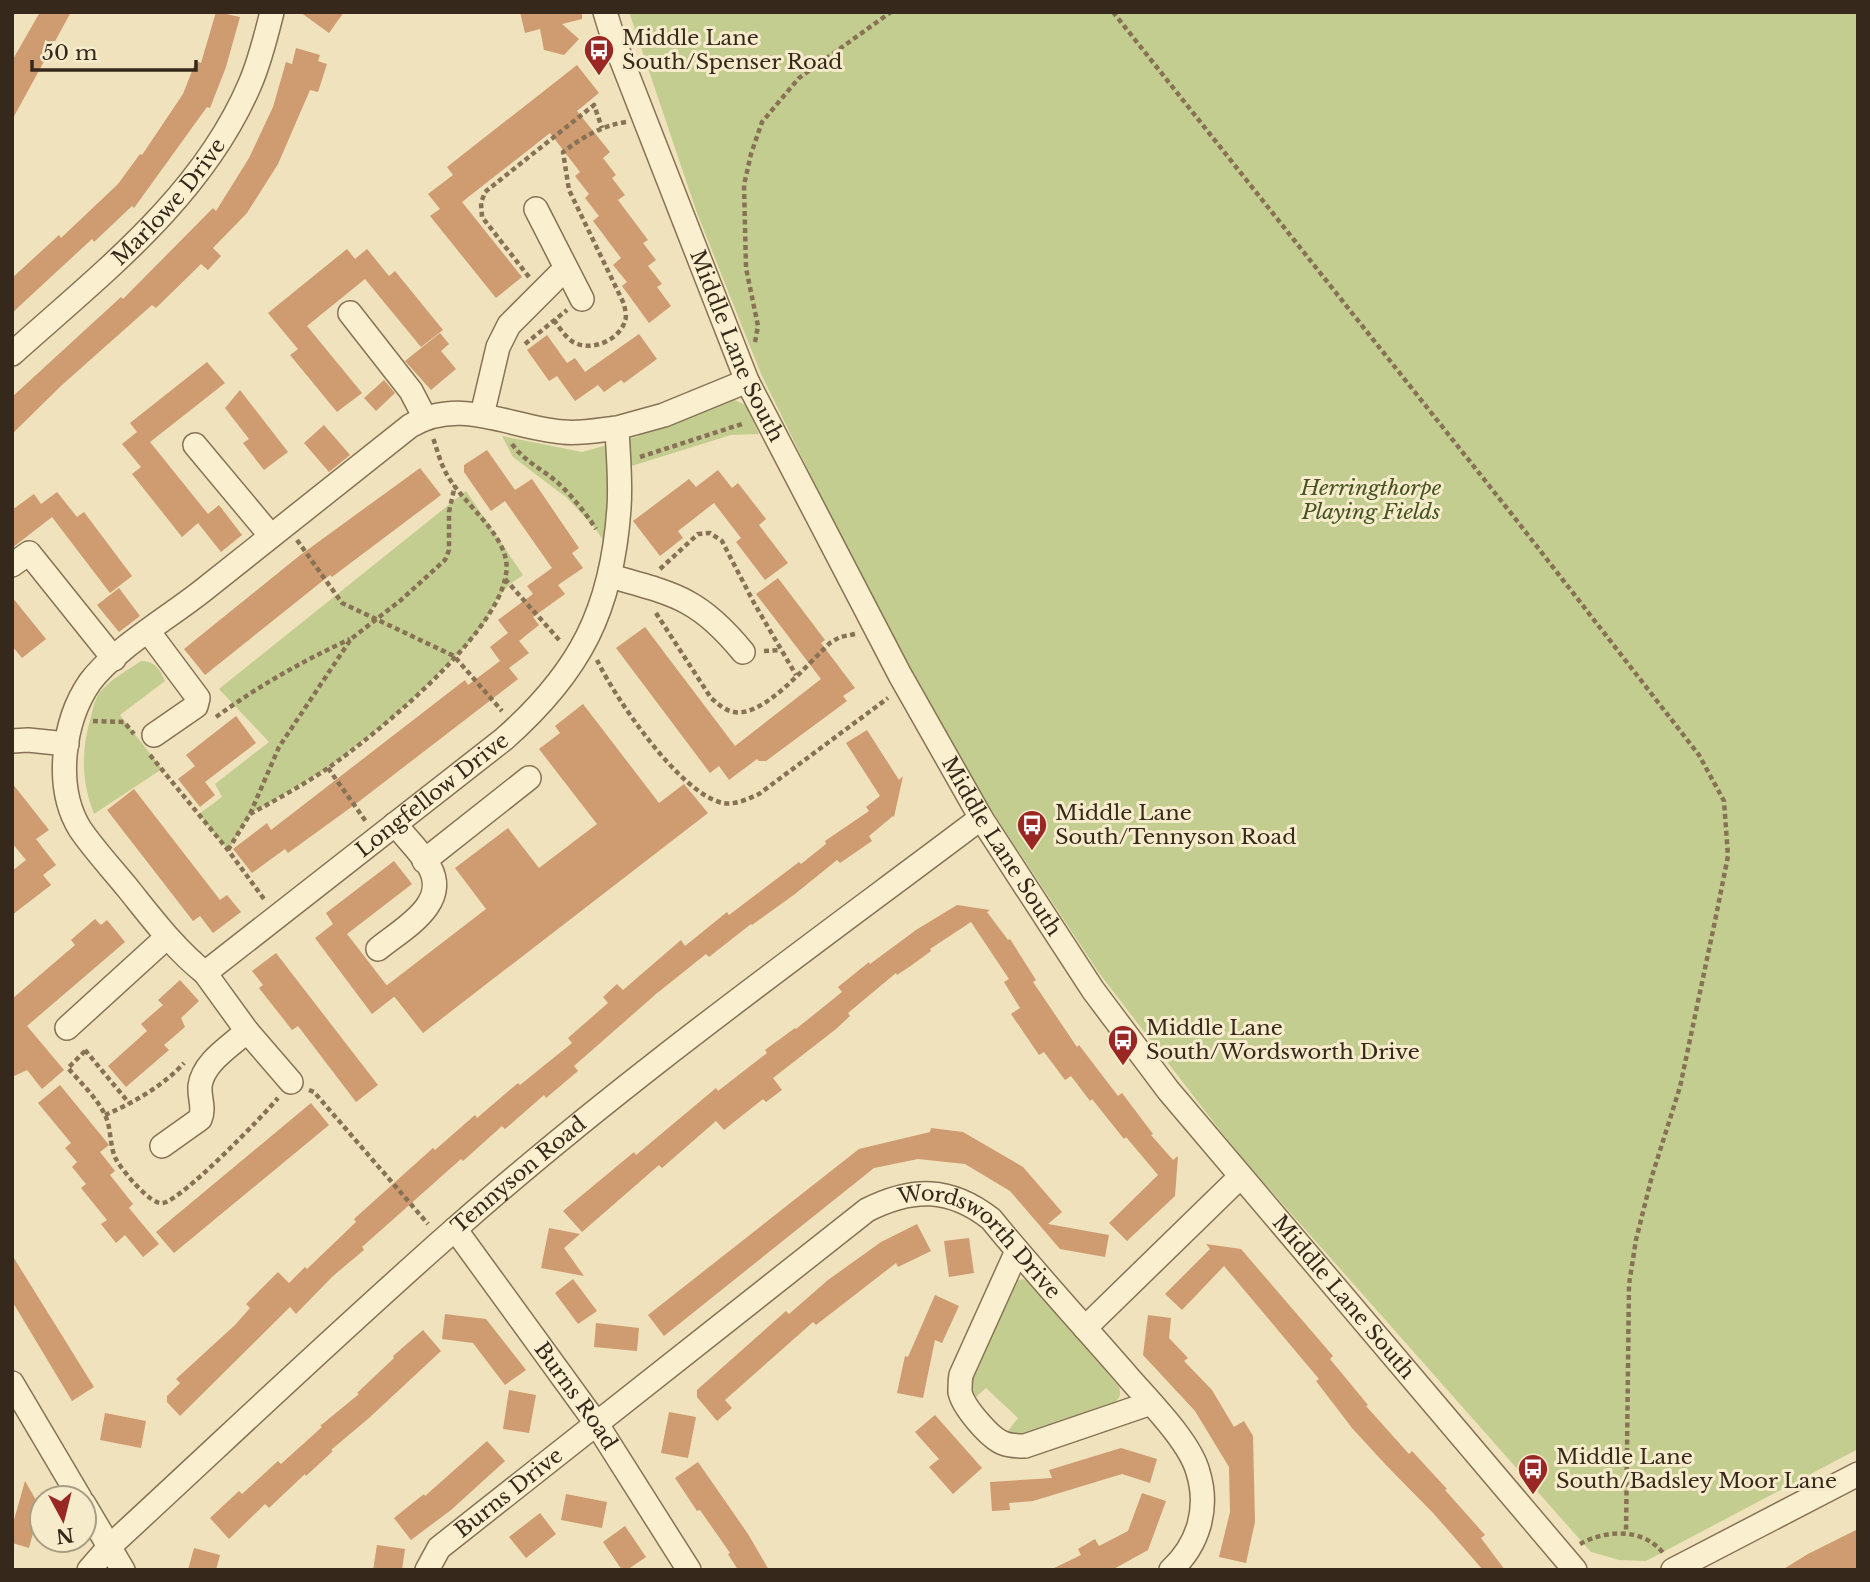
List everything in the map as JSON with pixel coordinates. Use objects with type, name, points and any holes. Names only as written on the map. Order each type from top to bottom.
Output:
[{"type":"street","name":"Marlowe Drive","points":[[12,354],[137,241],[191,182],[217,145],[250,84],[263,49],[272,12]]},
{"type":"street","name":"Middle Lane South","points":[[605,12],[747,381],[905,684],[981,818],[1093,990],[1168,1090],[1569,1564]]},
{"type":"street","points":[[536,209],[582,299]]},
{"type":"street","points":[[482,415],[498,347],[509,325],[565,269]]},
{"type":"street","points":[[350,313],[411,391],[425,418]]},
{"type":"street","points":[[291,1082],[247,1031],[205,973],[188,960],[167,937],[79,827],[70,806],[65,777],[67,744],[73,716],[91,680],[148,631],[410,426],[425,418],[457,412],[563,432],[617,428],[664,415],[747,381]]},
{"type":"street","name":"Longfellow Drive","points":[[205,973],[517,728],[534,713],[562,680],[581,649],[612,566],[620,505],[617,428]]},
{"type":"street","points":[[195,445],[279,530]]},
{"type":"street","points":[[21,559],[114,659]]},
{"type":"street","points":[[612,566],[646,586],[681,597],[698,606],[743,652]]},
{"type":"street","points":[[148,631],[198,698],[196,706],[152,746]]},
{"type":"street","points":[[12,741],[67,744]]},
{"type":"street","points":[[425,861],[529,778]]},
{"type":"street","name":"Tennyson Road","points":[[89,1570],[109,1547],[448,1235],[578,1126],[713,1019],[981,818]]},
{"type":"street","points":[[378,949],[429,907],[434,896],[435,882],[425,861],[386,831]]},
{"type":"street","points":[[67,1028],[167,937]]},
{"type":"street","points":[[162,1146],[200,1119],[203,1113],[200,1091],[202,1077],[210,1064],[247,1031]]},
{"type":"street","points":[[1085,1328],[1240,1177]]},
{"type":"street","name":"Wordsworth Drive","points":[[596,1423],[867,1210],[888,1199],[910,1194],[954,1197],[974,1206],[991,1219],[1188,1450],[1198,1469],[1203,1490],[1203,1512],[1198,1531],[1189,1548],[1171,1570]]},
{"type":"street","name":"Burns Road","points":[[448,1235],[596,1423],[689,1570]]},
{"type":"street","points":[[1017,1251],[961,1376],[960,1391],[963,1402],[980,1423],[1000,1442],[1025,1446],[1151,1404]]},
{"type":"street","points":[[12,1383],[72,1484]]},
{"type":"street","name":"Burns Drive","points":[[427,1570],[439,1548],[596,1423]]},
{"type":"street","points":[[1674,1569],[1858,1474]]},
{"type":"street","points":[[98,1528],[123,1570]]},
{"type":"path","points":[[747,381],[758,326],[746,268],[744,185],[762,122],[799,78],[891,12]]},
{"type":"path","points":[[1113,12],[1691,744],[1724,801],[1728,856],[1718,908],[1680,1087],[1652,1176],[1636,1240],[1629,1284],[1626,1533]]},
{"type":"path","points":[[554,320],[572,341],[588,347],[603,343],[617,333],[625,321],[624,304],[569,190],[563,152],[582,138],[608,125],[644,118]]},
{"type":"path","points":[[494,363],[513,353],[582,299]]},
{"type":"path","points":[[618,463],[765,416]]},
{"type":"path","points":[[250,814],[328,768],[393,717],[468,644],[484,624],[505,579],[507,564],[502,546],[446,473],[425,418]]},
{"type":"path","points":[[506,421],[511,443],[519,453],[557,482],[583,509],[612,566]]},
{"type":"path","points":[[228,850],[250,814],[279,747],[351,639],[401,600],[445,560],[449,550],[449,512],[455,485]]},
{"type":"path","points":[[279,530],[342,603],[373,620],[454,656],[517,728]]},
{"type":"path","points":[[646,586],[656,573],[698,534],[710,533],[722,541],[796,675]]},
{"type":"path","points":[[505,579],[581,649],[676,772],[710,799],[725,803],[741,802],[759,794],[905,684]]},
{"type":"path","points":[[209,723],[251,691],[297,663],[351,639]]},
{"type":"path","points":[[73,716],[102,722],[124,722],[152,746],[156,762],[228,850],[276,917]]},
{"type":"path","points":[[152,746],[156,762]]},
{"type":"path","points":[[328,768],[386,831]]},
{"type":"path","points":[[67,1028],[130,1102]]},
{"type":"path","points":[[105,1115],[171,1076],[184,1062]]},
{"type":"path","points":[[291,1082],[314,1092],[448,1235]]},
{"type":"path","points":[[1569,1564],[1582,1542],[1603,1535],[1626,1533],[1644,1537],[1658,1546],[1674,1569]]},
{"type":"green space","name":"Herringthorpe Playing Fields","points":[[629,12],[1858,12],[1858,1449],[1646,1561],[1619,1560],[1591,1552],[1249,1166],[1099,973],[977,788],[907,671],[761,374],[697,213]]},
{"type":"green space","points":[[731,398],[747,406],[759,434],[731,435],[609,473],[610,507],[605,543],[567,498],[513,457],[502,436],[582,452],[636,437],[700,408]]},
{"type":"green space","points":[[466,491],[523,575],[510,584],[497,599],[484,624],[468,644],[422,690],[393,717],[328,768],[250,814],[228,850],[199,814],[222,797],[215,784],[269,742],[219,689]]},
{"type":"green space","points":[[141,661],[156,666],[165,681],[120,715],[162,769],[94,814],[84,766],[85,741],[95,703],[105,687]]},
{"type":"green space","points":[[1023,1279],[1034,1285],[1119,1387],[1120,1395],[1110,1405],[1022,1435],[1008,1431],[1018,1418],[986,1388],[976,1397],[971,1389],[969,1376],[1015,1281]]},
{"type":"building","points":[[40,12],[71,12],[12,120],[12,61]]},
{"type":"building","points":[[216,12],[240,17],[226,67],[210,108],[207,107],[134,208],[132,206],[94,242],[92,239],[12,313],[12,278],[59,235],[61,238],[118,184],[140,154],[142,155],[183,94],[196,61],[201,63]]},
{"type":"building","points":[[300,12],[344,12],[329,33]]},
{"type":"building","points":[[520,12],[582,12],[582,19],[562,24],[579,39],[564,55],[544,50],[540,29],[525,33]]},
{"type":"building","points":[[296,48],[320,55],[318,61],[327,64],[318,92],[310,90],[278,164],[247,213],[213,248],[221,256],[208,270],[201,264],[156,308],[152,305],[62,385],[12,434],[12,397],[121,297],[123,299],[213,208],[216,211],[249,158],[273,107],[286,62],[292,64]]},
{"type":"building","points":[[577,65],[599,93],[577,111],[610,152],[603,158],[616,175],[612,178],[625,195],[618,200],[648,240],[643,243],[656,260],[648,266],[662,284],[657,287],[671,306],[649,323],[622,286],[627,282],[613,265],[621,258],[593,221],[599,216],[585,198],[589,194],[575,176],[580,172],[550,133],[462,202],[522,277],[496,298],[430,216],[440,209],[428,194],[453,175],[447,167]]},
{"type":"building","points":[[347,249],[355,259],[367,249],[389,276],[395,271],[443,330],[421,347],[365,279],[307,326],[362,393],[337,412],[290,355],[298,349],[268,313]]},
{"type":"building","points":[[440,333],[449,344],[441,351],[456,369],[431,390],[405,361]]},
{"type":"building","points":[[639,334],[657,359],[624,383],[621,380],[604,392],[598,385],[575,401],[557,376],[549,381],[527,350],[547,335],[567,363],[575,358],[585,372]]},
{"type":"building","points":[[207,362],[225,383],[150,442],[208,514],[219,505],[242,535],[221,552],[198,523],[182,537],[132,474],[141,467],[122,444],[137,432],[130,423]]},
{"type":"building","points":[[384,380],[395,393],[376,411],[364,398]]},
{"type":"building","points":[[240,390],[288,452],[264,470],[243,443],[249,439],[225,408]]},
{"type":"building","points":[[324,425],[350,455],[329,472],[304,443]]},
{"type":"building","points":[[487,450],[515,490],[532,479],[579,548],[572,553],[583,568],[558,585],[565,594],[533,617],[539,625],[519,641],[529,653],[509,668],[518,679],[357,803],[288,853],[285,849],[252,873],[233,849],[267,823],[271,830],[465,680],[468,685],[500,661],[490,647],[508,633],[498,620],[533,594],[527,586],[552,568],[505,501],[491,511],[464,472],[464,465]]},
{"type":"building","points":[[420,468],[441,495],[332,577],[330,575],[205,675],[184,649],[299,556]]},
{"type":"building","points":[[718,470],[732,488],[738,483],[766,519],[759,525],[788,563],[765,580],[736,542],[741,538],[714,503],[678,531],[683,538],[660,556],[633,521],[689,479],[696,487]]},
{"type":"building","points":[[57,492],[77,517],[84,512],[132,576],[110,593],[52,517],[12,548],[12,510],[34,494],[41,504]]},
{"type":"building","points":[[778,578],[825,640],[821,643],[855,688],[843,696],[847,701],[766,761],[757,759],[729,780],[719,766],[710,773],[616,648],[645,627],[735,746],[821,679],[756,594]]},
{"type":"building","points":[[119,588],[140,616],[119,632],[97,605]]},
{"type":"building","points":[[12,597],[46,639],[22,658],[12,646]]},
{"type":"building","points":[[583,704],[659,803],[684,784],[708,813],[423,1033],[386,986],[486,909],[455,868],[508,828],[539,868],[597,824],[539,749],[560,733],[555,726]]},
{"type":"building","points":[[236,716],[256,743],[205,782],[215,795],[200,807],[178,779],[195,766],[186,755]]},
{"type":"building","points":[[867,730],[899,780],[903,776],[894,817],[869,836],[872,841],[840,863],[837,860],[709,957],[706,954],[656,994],[574,1066],[578,1071],[546,1098],[544,1095],[505,1129],[502,1126],[463,1161],[461,1159],[362,1247],[364,1250],[333,1276],[296,1314],[290,1307],[180,1416],[167,1402],[167,1396],[180,1383],[176,1379],[235,1325],[250,1308],[246,1304],[278,1272],[289,1283],[305,1267],[307,1269],[356,1222],[354,1219],[433,1148],[435,1150],[475,1115],[477,1118],[572,1043],[568,1038],[608,1003],[603,997],[617,984],[623,990],[681,940],[685,946],[727,912],[729,915],[799,862],[801,864],[826,844],[825,841],[869,811],[866,807],[880,796],[846,743]]},
{"type":"building","points":[[12,783],[49,830],[36,839],[56,865],[43,875],[51,885],[12,915],[12,871],[26,860],[12,843]]},
{"type":"building","points":[[134,789],[220,900],[227,895],[241,912],[213,933],[200,916],[193,921],[107,810]]},
{"type":"building","points":[[394,861],[412,884],[347,934],[395,996],[372,1014],[315,938],[333,924],[326,913]]},
{"type":"building","points":[[957,905],[990,910],[987,912],[1008,940],[1010,939],[1036,980],[1033,982],[1077,1047],[1079,1045],[1118,1096],[1122,1093],[1153,1134],[1151,1135],[1173,1160],[1178,1156],[1175,1196],[1127,1241],[1109,1223],[1158,1175],[1092,1099],[1090,1101],[1071,1076],[1065,1080],[1044,1052],[1039,1055],[1011,1014],[1020,1008],[1004,982],[1009,979],[971,922],[930,949],[931,951],[912,965],[897,975],[896,973],[848,1013],[850,1016],[836,1029],[773,1078],[782,1090],[766,1102],[763,1099],[724,1130],[716,1121],[662,1168],[659,1165],[582,1232],[563,1211],[634,1152],[636,1155],[716,1088],[718,1091],[767,1053],[765,1050],[842,992],[838,987],[869,962],[870,964],[916,930]]},
{"type":"building","points":[[95,919],[101,925],[107,920],[125,942],[27,1026],[64,1070],[42,1089],[27,1070],[12,1077],[12,999],[75,945],[71,940]]},
{"type":"building","points":[[276,953],[378,1085],[356,1102],[298,1026],[292,1030],[259,988],[263,985],[252,971]]},
{"type":"building","points":[[180,980],[199,1001],[181,1018],[185,1027],[164,1045],[169,1050],[126,1087],[108,1066],[147,1031],[141,1024],[163,1005],[158,1000]]},
{"type":"building","points":[[60,1085],[109,1145],[100,1152],[115,1171],[110,1175],[133,1204],[129,1208],[159,1244],[143,1257],[125,1235],[116,1243],[101,1224],[107,1220],[81,1188],[86,1184],[72,1167],[77,1162],[65,1148],[71,1143],[38,1103]]},
{"type":"building","points":[[311,1103],[329,1125],[174,1253],[156,1232]]},
{"type":"building","points":[[931,1128],[963,1132],[1023,1167],[1062,1212],[1048,1224],[1109,1235],[1105,1257],[1060,1249],[1010,1191],[965,1164],[918,1159],[874,1168],[664,1336],[648,1315],[859,1149],[930,1132]]},
{"type":"building","points":[[917,1224],[931,1251],[898,1267],[896,1263],[816,1325],[813,1322],[725,1400],[732,1408],[717,1421],[697,1397],[697,1390],[786,1311],[789,1314],[828,1280],[881,1242]]},
{"type":"building","points":[[549,1228],[580,1234],[564,1248],[584,1276],[541,1268]]},
{"type":"building","points":[[969,1238],[974,1273],[949,1277],[944,1241]]},
{"type":"building","points":[[1206,1244],[1241,1249],[1333,1356],[1330,1359],[1368,1405],[1366,1406],[1409,1454],[1412,1451],[1485,1535],[1481,1538],[1505,1570],[1483,1570],[1385,1464],[1352,1428],[1316,1381],[1319,1379],[1224,1266],[1182,1310],[1165,1294],[1210,1249]]},
{"type":"building","points":[[12,1255],[94,1387],[72,1401],[12,1301]]},
{"type":"building","points":[[573,1279],[597,1311],[578,1324],[555,1293]]},
{"type":"building","points":[[935,1295],[959,1306],[942,1343],[935,1340],[923,1398],[897,1393],[905,1356],[908,1357]]},
{"type":"building","points":[[445,1314],[486,1319],[526,1370],[505,1385],[473,1343],[442,1339]]},
{"type":"building","points":[[1148,1315],[1171,1318],[1169,1338],[1188,1358],[1184,1361],[1212,1390],[1234,1427],[1244,1421],[1253,1436],[1255,1522],[1246,1563],[1219,1557],[1230,1512],[1229,1467],[1195,1411],[1143,1355]]},
{"type":"building","points":[[596,1323],[639,1328],[637,1351],[594,1347]]},
{"type":"building","points":[[423,1330],[441,1351],[306,1476],[305,1474],[269,1508],[265,1504],[229,1539],[210,1518],[239,1491],[242,1494],[278,1461],[281,1464],[322,1427],[320,1426],[359,1394],[357,1393],[394,1358],[393,1356]]},
{"type":"building","points":[[509,1390],[536,1395],[529,1433],[503,1429]]},
{"type":"building","points":[[669,1412],[696,1417],[688,1458],[661,1453]]},
{"type":"building","points":[[105,1413],[146,1421],[141,1448],[100,1440]]},
{"type":"building","points":[[935,1415],[982,1468],[953,1494],[929,1467],[939,1459],[915,1432]]},
{"type":"building","points":[[487,1441],[505,1461],[451,1510],[411,1540],[394,1518],[424,1494],[425,1496]]},
{"type":"building","points":[[1121,1448],[1157,1459],[1150,1483],[1122,1474],[1033,1501],[1009,1503],[1010,1510],[992,1511],[990,1482],[1052,1478],[1049,1470]]},
{"type":"building","points":[[698,1462],[748,1534],[769,1570],[738,1570],[728,1554],[730,1553],[675,1478]]},
{"type":"building","points":[[25,1481],[28,1486],[28,1548],[12,1543],[12,1527]]},
{"type":"building","points":[[1142,1493],[1166,1501],[1148,1550],[1112,1570],[1050,1570],[1081,1555],[1078,1549],[1095,1539],[1099,1546],[1128,1531]]},
{"type":"building","points":[[566,1494],[607,1502],[602,1528],[561,1520]]},
{"type":"building","points":[[540,1513],[556,1534],[526,1558],[509,1537]]},
{"type":"building","points":[[625,1526],[646,1557],[627,1570],[622,1570],[603,1542]]},
{"type":"building","points":[[1858,1529],[1858,1570],[1782,1570],[1808,1554]]},
{"type":"building","points":[[377,1545],[405,1549],[402,1570],[373,1570]]},
{"type":"building","points":[[194,1548],[220,1555],[216,1570],[188,1570]]},
{"type":"place","name":"Middle Lane South/Spenser Road","points":[[599,77]]},
{"type":"place","name":"Middle Lane South/Tennyson Road","points":[[1032,852]]},
{"type":"place","name":"Middle Lane South/Wordsworth Drive","points":[[1123,1067]]},
{"type":"place","name":"Middle Lane South/Badsley Moor Lane","points":[[1533,1496]]}]
